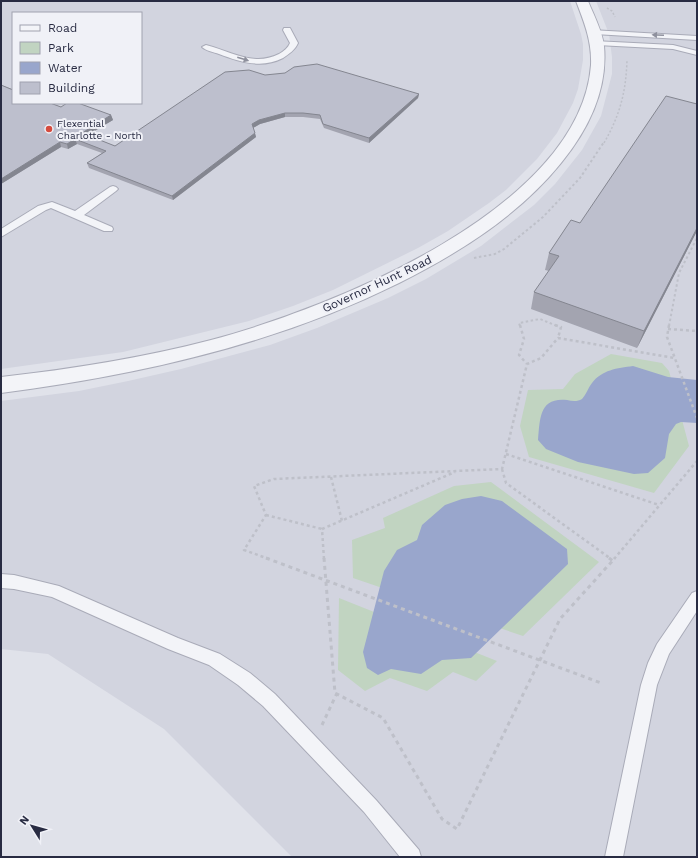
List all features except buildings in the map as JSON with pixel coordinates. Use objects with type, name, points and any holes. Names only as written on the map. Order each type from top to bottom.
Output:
[{"type":"street","name":"Governor Hunt Road","points":[[1,385],[47,380],[128,366],[201,349],[267,330],[331,307],[389,282],[439,255],[483,227],[520,198],[563,152],[573,138],[594,94],[598,60],[595,38],[582,1]]},
{"type":"lane","points":[[206,47],[251,62],[272,60],[281,56],[294,45],[287,30]]},
{"type":"lane","points":[[595,38],[697,38]]},
{"type":"lane","points":[[595,38],[673,47],[697,53]]},
{"type":"lane","points":[[77,215],[114,189]]},
{"type":"lane","points":[[1,234],[48,205],[57,206],[108,229]]},
{"type":"lane","points":[[1,581],[14,582],[54,592],[174,644],[214,658],[244,679],[269,700],[370,806],[412,857]]},
{"type":"lane","points":[[614,857],[649,685],[656,662],[662,649],[697,598]]},
{"type":"path","points":[[697,238],[679,273],[667,337],[697,418]]},
{"type":"path","points":[[540,318],[561,327],[558,338],[541,358],[527,364],[519,355],[524,339],[519,323],[540,318]]},
{"type":"path","points":[[668,329],[697,331]]},
{"type":"path","points":[[558,338],[674,358]]},
{"type":"path","points":[[527,364],[502,469],[506,483],[613,561]]},
{"type":"path","points":[[506,454],[659,505]]},
{"type":"path","points":[[336,693],[383,718],[442,819],[457,829],[560,619],[613,561],[697,461]]},
{"type":"path","points":[[266,515],[254,486],[274,479],[502,469]]},
{"type":"path","points":[[266,515],[322,529],[458,471]]},
{"type":"path","points":[[331,477],[343,521]]},
{"type":"path","points":[[266,515],[244,550],[601,683]]},
{"type":"path","points":[[309,742],[324,723],[336,693],[322,529]]},
{"type":"shaded area","points":[[1,1],[570,1],[583,44],[583,60],[578,89],[573,103],[557,133],[537,159],[506,190],[448,231],[418,248],[333,290],[249,321],[123,352],[1,369]]},
{"type":"shaded area","points":[[596,1],[697,1],[697,857],[292,857],[164,729],[48,654],[1,649],[1,401],[79,391],[128,381],[181,369],[270,345],[317,328],[388,298],[426,279],[481,246],[534,205],[555,184],[582,150],[601,116],[612,74],[612,57],[609,34]]},
{"type":"green space","points":[[611,354],[662,363],[669,371],[689,446],[654,493],[529,457],[520,426],[528,390],[563,389],[575,374]]},
{"type":"green space","points":[[491,482],[599,562],[523,636],[353,578],[352,540],[385,528],[383,518],[454,486]]},
{"type":"green space","points":[[339,598],[497,661],[476,681],[453,672],[427,691],[390,678],[365,691],[338,670]]},
{"type":"water","points":[[633,366],[668,377],[697,380],[697,423],[681,422],[676,424],[669,434],[665,458],[648,473],[634,474],[578,462],[546,449],[538,440],[539,424],[543,411],[551,402],[558,400],[580,400],[592,383],[600,375],[616,369]]},
{"type":"water","points":[[481,496],[502,501],[567,549],[568,564],[471,658],[442,660],[421,674],[391,669],[378,675],[367,668],[363,652],[384,571],[397,550],[417,540],[422,525],[445,505],[462,499]]},
{"type":"place","name":"Flexential Charlotte - North","points":[[49,129]]}]
